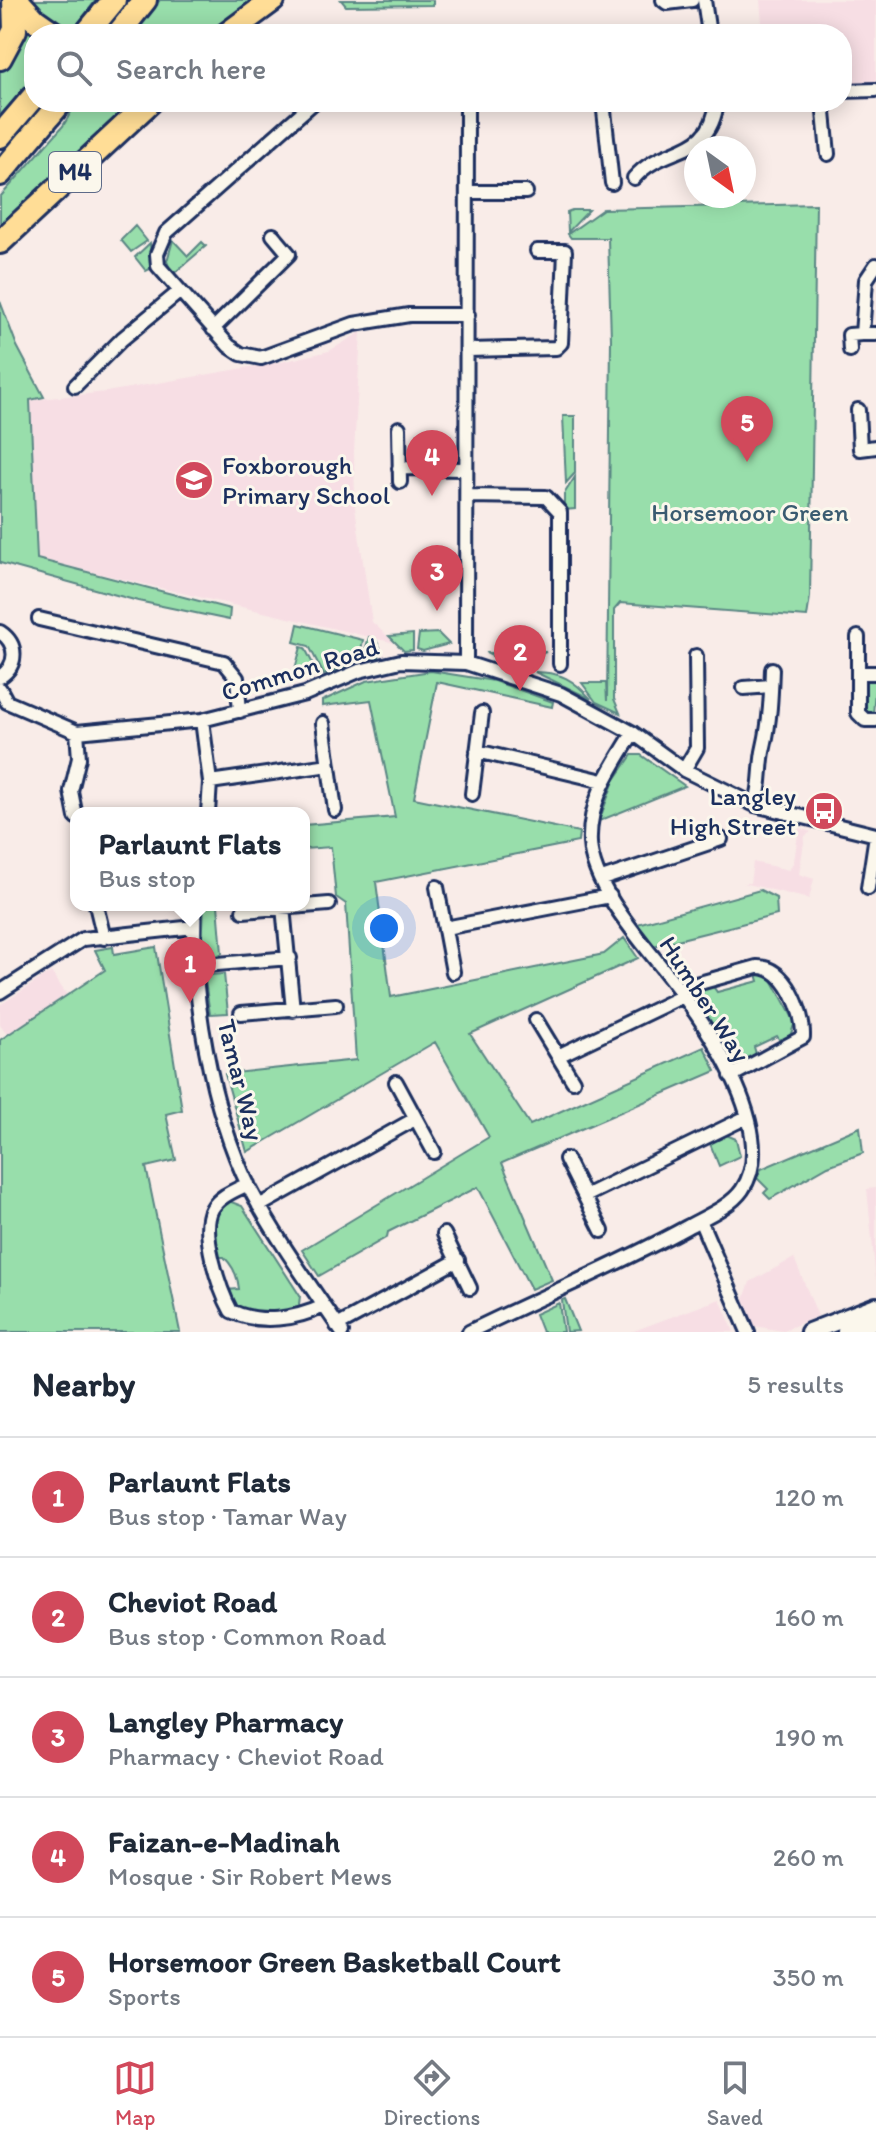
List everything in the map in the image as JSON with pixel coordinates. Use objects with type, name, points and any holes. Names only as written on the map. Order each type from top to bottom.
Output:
[{"type":"highway","points":[[16,0],[41,24]]},
{"type":"highway","points":[[0,58],[15,30],[16,0]]},
{"type":"highway","points":[[94,24],[114,0]]},
{"type":"highway","points":[[126,24],[145,0]]},
{"type":"highway","points":[[241,24],[273,0]]},
{"type":"highway","points":[[0,136],[24,108]]},
{"type":"highway","name":"M4","points":[[0,174],[53,112]]},
{"type":"highway","name":"M4","points":[[0,242],[139,112]]},
{"type":"street","points":[[663,0],[667,3],[692,0]]},
{"type":"street","points":[[704,0],[708,24]]},
{"type":"street","points":[[852,91],[876,90]]},
{"type":"street","points":[[303,112],[166,233],[157,254],[158,266],[179,292],[241,354],[261,358],[354,324],[409,315],[468,315]]},
{"type":"street","points":[[466,663],[467,112]]},
{"type":"street","points":[[604,112],[612,183]]},
{"type":"street","points":[[634,178],[642,169],[705,137],[715,122],[716,112]]},
{"type":"street","points":[[824,112],[828,154]]},
{"type":"street","points":[[467,192],[526,192]]},
{"type":"street","points":[[213,329],[289,254],[273,235]]},
{"type":"street","points":[[468,350],[556,348],[561,343],[565,251],[537,251]]},
{"type":"street","points":[[862,334],[866,280],[876,265]]},
{"type":"street","points":[[75,386],[122,339],[179,292]]},
{"type":"street","points":[[850,350],[849,335],[876,334]]},
{"type":"street","points":[[858,410],[860,449],[876,447]]},
{"type":"street","points":[[399,428],[400,475],[465,469]]},
{"type":"street","points":[[467,496],[546,497],[560,512],[560,664]]},
{"type":"street","points":[[39,619],[224,662],[237,678],[240,711]]},
{"type":"street","points":[[0,632],[8,638],[14,653],[9,669],[0,677]]},
{"type":"street","points":[[858,637],[858,713],[865,720],[876,720]]},
{"type":"street","points":[[684,770],[697,748],[696,656]]},
{"type":"street","name":"Common Road","points":[[0,689],[4,706],[77,732],[202,720],[305,694],[359,671],[401,661],[466,663],[561,694],[633,733],[684,770],[755,805],[876,835]]},
{"type":"street","points":[[755,805],[763,783],[772,669]]},
{"type":"street","points":[[859,673],[876,673]]},
{"type":"street","points":[[744,688],[771,686]]},
{"type":"street","points":[[472,794],[482,713]]},
{"type":"street","points":[[202,720],[210,782],[208,807]]},
{"type":"street","points":[[323,723],[335,810]]},
{"type":"street","points":[[74,807],[71,791],[79,758],[77,732]]},
{"type":"street","name":"Humber Way","points":[[469,1332],[638,1254],[700,1220],[742,1189],[751,1169],[755,1143],[731,1076],[680,992],[610,896],[590,847],[591,814],[603,781],[633,733]]},
{"type":"street","points":[[477,751],[603,781]]},
{"type":"street","points":[[210,782],[329,765]]},
{"type":"street","points":[[868,888],[876,835]]},
{"type":"street","points":[[602,879],[721,839]]},
{"type":"street","points":[[437,887],[453,972]]},
{"type":"street","points":[[445,928],[610,896]]},
{"type":"street","points":[[310,905],[329,904]]},
{"type":"street","points":[[97,911],[104,938]]},
{"type":"street","name":"Tamar Way","points":[[195,911],[194,966],[220,1110],[259,1206],[340,1329]]},
{"type":"street","points":[[284,911],[293,1010]]},
{"type":"street","points":[[0,992],[75,944],[161,928],[194,927]]},
{"type":"street","points":[[194,966],[290,958]]},
{"type":"street","points":[[558,1056],[680,992],[757,967],[769,967],[778,972],[804,1021],[803,1037],[731,1076]]},
{"type":"street","points":[[241,1013],[336,1005]]},
{"type":"street","points":[[536,1020],[573,1081]]},
{"type":"street","points":[[396,1082],[434,1152]]},
{"type":"street","points":[[585,1196],[747,1117]]},
{"type":"street","points":[[259,1206],[415,1119]]},
{"type":"street","points":[[566,1159],[602,1231]]},
{"type":"street","points":[[248,1184],[213,1207],[207,1225],[218,1280],[231,1311],[245,1318],[299,1317],[324,1306]]},
{"type":"street","points":[[700,1220],[748,1332]]},
{"type":"street","points":[[444,1234],[470,1288]]},
{"type":"street","points":[[340,1329],[458,1260]]},
{"type":"street","points":[[809,1332],[876,1306]]},
{"type":"street","points":[[846,1332],[876,1320]]},
{"type":"shaded area","points":[[760,0],[876,0],[876,83],[852,84],[852,24],[762,24]]},
{"type":"shaded area","name":"Foxborough Primary School","points":[[361,332],[354,452],[355,507],[372,622],[395,643],[37,559],[30,400],[106,392],[286,361],[329,351]]},
{"type":"shaded area","points":[[799,828],[811,832],[805,836],[799,874],[814,879],[809,899],[744,883],[750,883],[753,862],[789,870],[794,861]]},
{"type":"shaded area","points":[[51,972],[67,995],[7,1035],[0,1025],[0,1005]]},
{"type":"shaded area","points":[[876,1188],[876,1280],[867,1189]]},
{"type":"shaded area","points":[[794,1258],[818,1316],[782,1331],[755,1326],[744,1299],[750,1282]]},
{"type":"shaded area","points":[[720,1299],[734,1332],[631,1332],[671,1317]]},
{"type":"green space","points":[[29,0],[96,0],[78,24],[58,24]]},
{"type":"green space","points":[[160,0],[258,0],[224,24],[141,24]]},
{"type":"green space","points":[[341,0],[433,0],[433,5],[346,6]]},
{"type":"green space","points":[[24,29],[24,88],[0,116],[0,72],[13,55]]},
{"type":"green space","points":[[71,112],[129,112],[0,233],[0,197],[63,126]]},
{"type":"green space","name":"Horsemoor Green","points":[[816,204],[810,597],[807,617],[620,603],[614,610],[614,699],[620,713],[596,702],[582,683],[606,683],[607,701],[611,339],[608,238],[571,238],[568,234],[603,209],[756,208],[756,205]]},
{"type":"green space","points":[[589,210],[568,232],[567,212]]},
{"type":"green space","points":[[135,226],[147,241],[131,252],[121,240]]},
{"type":"green space","points":[[173,240],[188,256],[202,242],[206,246],[172,275],[167,261]]},
{"type":"green space","points":[[150,243],[152,268],[146,271],[135,257]]},
{"type":"green space","points":[[0,301],[17,346],[44,397],[30,400],[37,559],[230,609],[229,620],[138,601],[0,563]]},
{"type":"green space","points":[[563,416],[575,416],[575,473],[566,483]]},
{"type":"green space","points":[[575,477],[575,509],[564,510],[564,494]]},
{"type":"green space","points":[[298,624],[363,640],[359,661],[324,675],[309,646],[294,642]]},
{"type":"green space","points":[[438,633],[449,644],[423,651],[417,649],[419,634]]},
{"type":"green space","points":[[413,634],[413,650],[404,651],[389,636]]},
{"type":"green space","points":[[369,637],[375,639],[380,647],[379,657],[362,660]]},
{"type":"green space","points":[[301,647],[305,648],[319,676],[294,673]]},
{"type":"green space","points":[[546,652],[535,656],[535,665],[522,671],[486,653]]},
{"type":"green space","points":[[431,671],[494,681],[553,702],[552,707],[437,682],[414,798],[579,832],[578,842],[376,882],[391,997],[604,954],[624,938],[638,958],[470,1034],[530,1125],[704,1047],[716,1071],[502,1163],[552,1280],[531,1289],[478,1187],[388,1232],[387,1237],[319,1276],[302,1250],[489,1137],[435,1042],[247,1152],[225,1074],[356,1060],[346,904],[336,897],[331,847],[310,849],[310,824],[395,817],[371,700],[322,706],[322,701],[366,681]]},
{"type":"green space","points":[[535,672],[566,678],[591,699]]},
{"type":"green space","points":[[863,678],[876,678],[873,714],[864,713],[858,683]]},
{"type":"green space","points":[[632,755],[641,755],[685,786],[599,821],[614,781]]},
{"type":"green space","points":[[760,890],[776,898],[777,915],[653,946],[637,924]]},
{"type":"green space","points":[[204,911],[218,911],[222,953],[205,955],[202,949]]},
{"type":"green space","points":[[113,947],[114,954],[156,947],[182,1110],[166,1114],[176,1160],[146,1167],[180,1332],[0,1332],[0,1040],[105,970],[95,950]]},
{"type":"green space","points":[[761,972],[770,976],[795,1022],[788,1042],[782,1044],[777,1036],[754,1047],[757,1057],[740,1064],[730,1057],[697,1002],[701,986],[712,985],[717,992],[759,981],[757,974]]},
{"type":"green space","points":[[224,974],[228,1013],[210,1014],[205,981],[209,975]]},
{"type":"green space","points":[[860,1127],[863,1153],[828,1166],[770,1199],[764,1193],[768,1189],[757,1178],[761,1169]]},
{"type":"green space","points":[[724,1134],[736,1139],[740,1156],[719,1166],[709,1141]]},
{"type":"green space","points":[[226,1200],[242,1206],[300,1296],[298,1313],[254,1317],[231,1305],[226,1290],[239,1289],[238,1280],[227,1260],[218,1257],[213,1233],[216,1212]]},
{"type":"green space","points":[[565,1299],[578,1331],[566,1332],[562,1300]]},
{"type":"green space","points":[[559,1303],[563,1332],[542,1332],[535,1314]]},
{"type":"place","name":"Horsemoor Green Basketball Court","points":[[747,462]]},
{"type":"place","name":"Foxborough Primary School","points":[[194,480]]},
{"type":"place","name":"Faizan-e-Madinah","points":[[432,496]]},
{"type":"place","name":"Langley Pharmacy","points":[[437,611]]},
{"type":"place","name":"Cheviot Road","points":[[520,691]]},
{"type":"place","name":"Langley High Street","points":[[824,811]]},
{"type":"place","name":"Parlaunt Flats","points":[[190,1003]]}]
